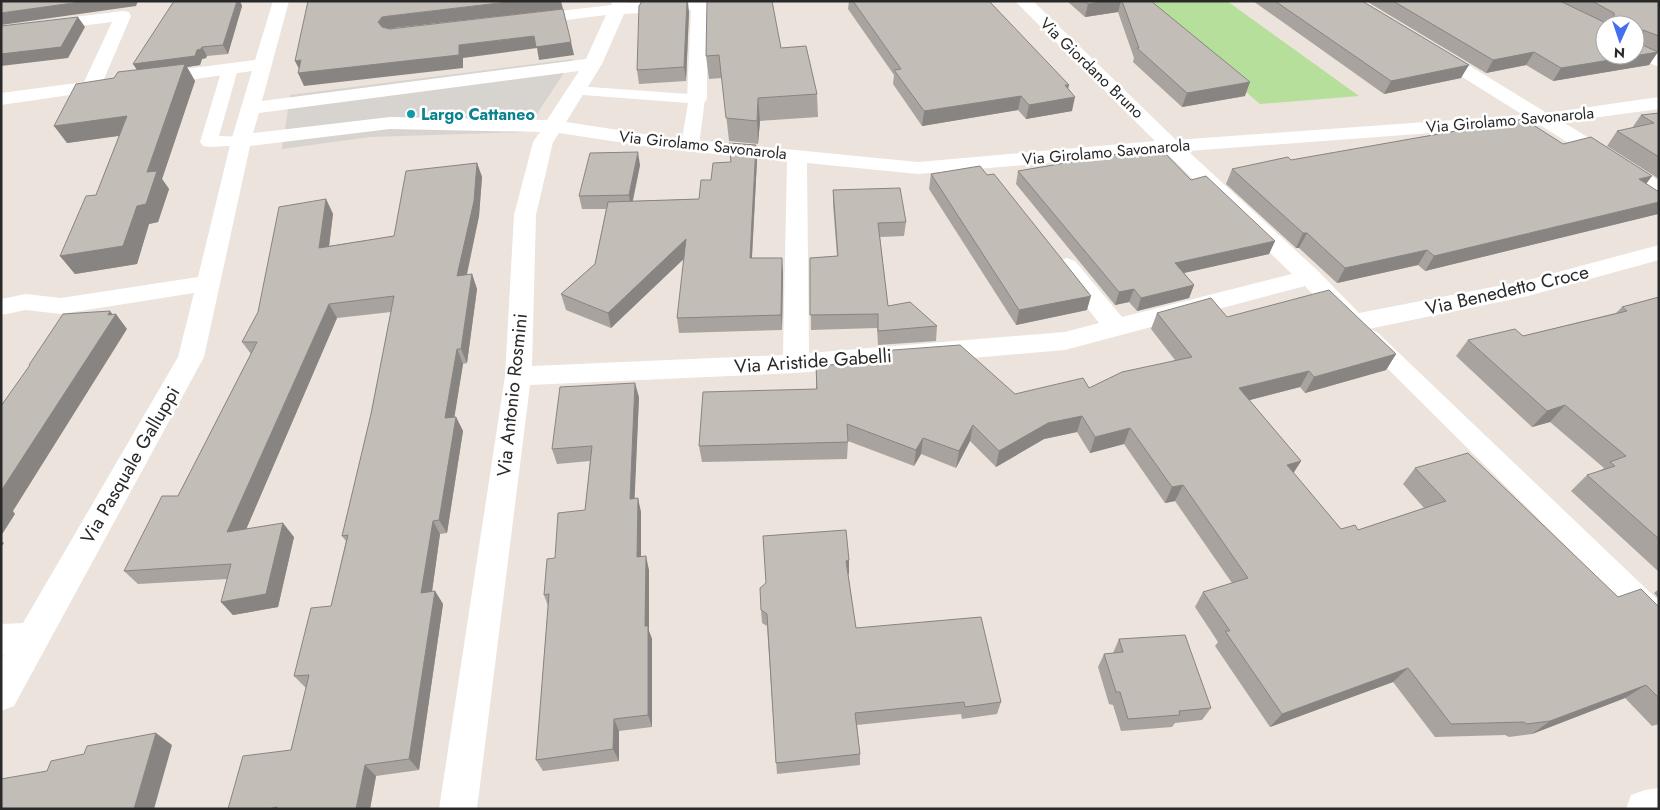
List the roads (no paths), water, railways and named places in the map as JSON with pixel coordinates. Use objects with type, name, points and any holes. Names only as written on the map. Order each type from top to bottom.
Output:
[{"type":"street","name":"Via Pasquale Galluppi","points":[[1,694],[16,639],[191,356],[241,141],[281,1]]},
{"type":"street","points":[[511,22],[620,5],[755,1]]},
{"type":"street","name":"Via Giordano Bruno","points":[[1023,1],[1171,146],[1310,277],[1354,323]]},
{"type":"street","points":[[697,99],[699,4]]},
{"type":"street","name":"Via Antonio Rosmini","points":[[458,809],[518,376],[526,215],[544,142],[593,64],[620,5]]},
{"type":"street","points":[[1,31],[123,16],[91,87]]},
{"type":"street","points":[[1418,42],[1659,190]]},
{"type":"street","points":[[1645,55],[1659,62]]},
{"type":"street","points":[[1,98],[263,64]]},
{"type":"street","points":[[251,108],[593,64]]},
{"type":"street","points":[[1,116],[28,113],[38,94]]},
{"type":"street","name":"Via Girolamo Savonarola","points":[[554,126],[690,145],[918,168],[1171,146],[1546,119],[1659,103]]},
{"type":"street","points":[[241,141],[390,123],[554,126]]},
{"type":"street","points":[[796,364],[797,156]]},
{"type":"street","points":[[984,162],[1002,185]]},
{"type":"street","points":[[1056,252],[1116,327]]},
{"type":"street","name":"Via Benedetto Croce","points":[[1354,323],[1528,288],[1659,252]]},
{"type":"street","name":"Via Aristide Gabelli","points":[[518,376],[796,364],[1065,341],[1310,277]]},
{"type":"street","points":[[1,307],[26,302],[61,306],[207,283]]},
{"type":"street","points":[[1645,809],[1659,807]]},
{"type":"lane","points":[[230,69],[209,142],[241,141]]},
{"type":"lane","points":[[576,91],[697,99],[690,145]]},
{"type":"lane","points":[[1354,323],[1659,620]]},
{"type":"place","name":"Largo Cattaneo","points":[[411,114]]}]
